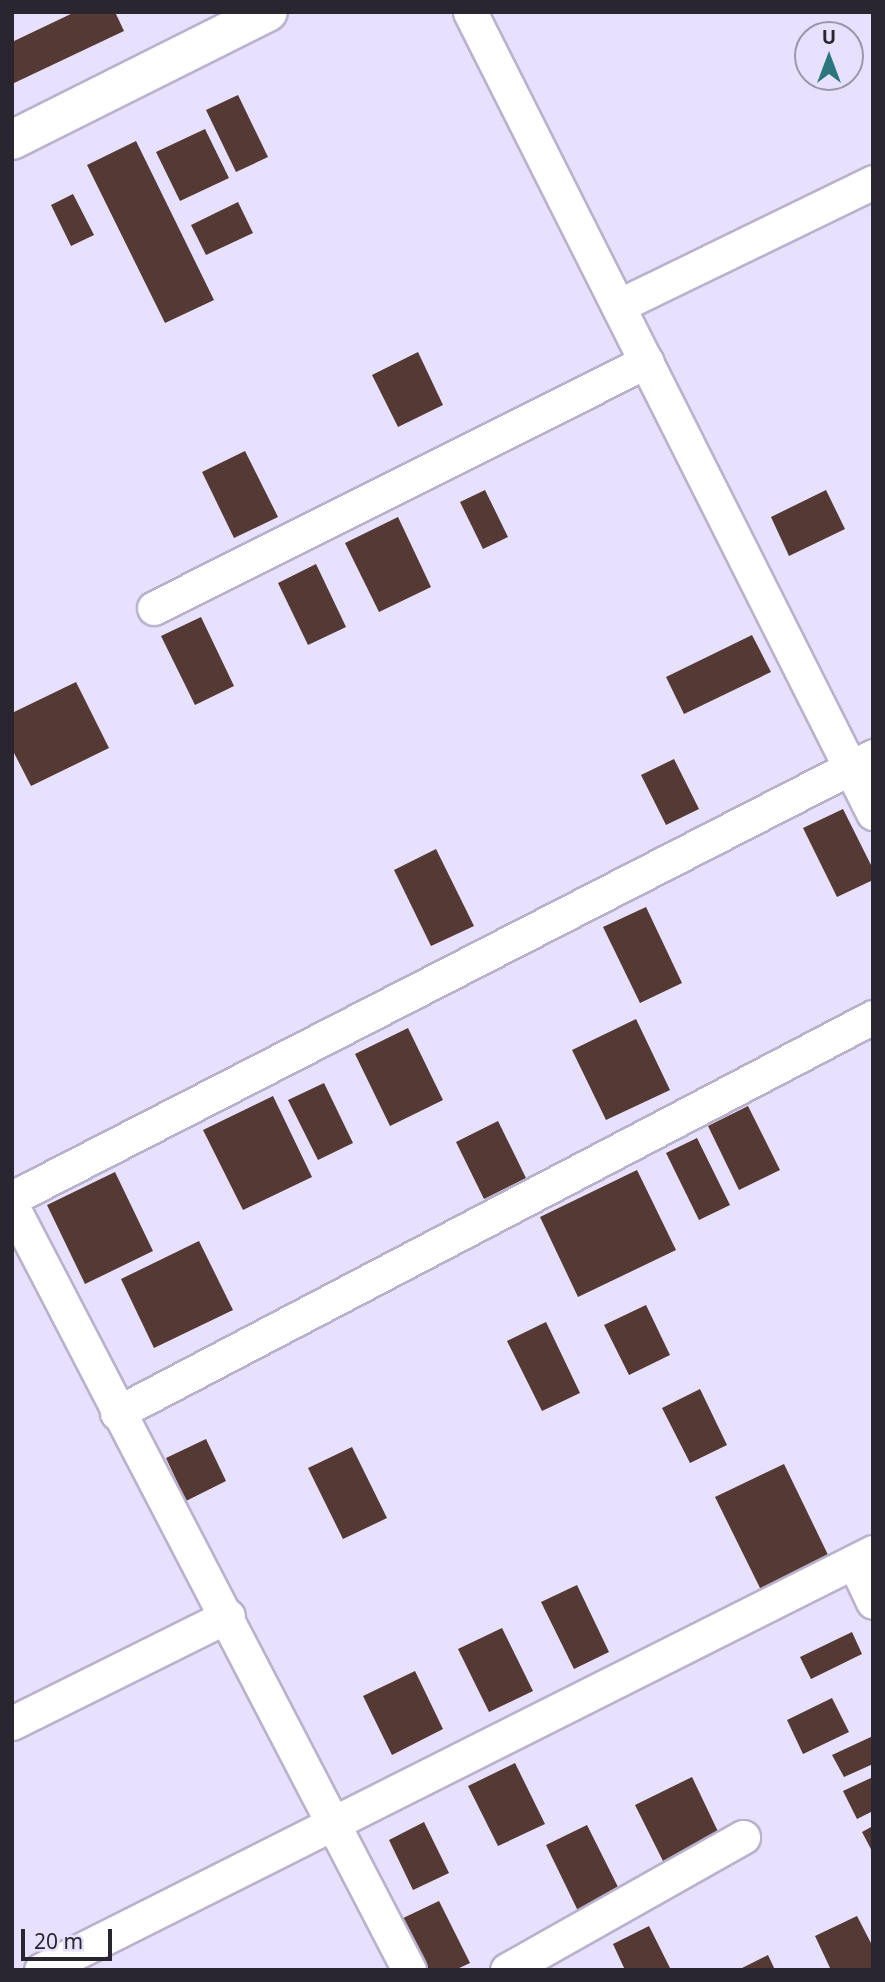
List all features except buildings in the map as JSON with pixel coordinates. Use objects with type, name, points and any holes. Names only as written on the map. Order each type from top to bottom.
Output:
[{"type":"street","points":[[12,140],[268,12]]},
{"type":"street","points":[[470,12],[618,306],[861,761],[873,813]]},
{"type":"street","points":[[618,306],[873,182]]},
{"type":"street","points":[[154,608],[647,361]]},
{"type":"street","points":[[12,1198],[861,761]]},
{"type":"street","points":[[117,1413],[873,1017]]},
{"type":"street","points":[[12,1206],[117,1413],[228,1616],[409,1970]]},
{"type":"street","points":[[41,1970],[335,1824],[695,1638],[863,1557],[873,1602]]},
{"type":"street","points":[[12,1724],[228,1616]]},
{"type":"street","points":[[507,1970],[743,1837]]}]
